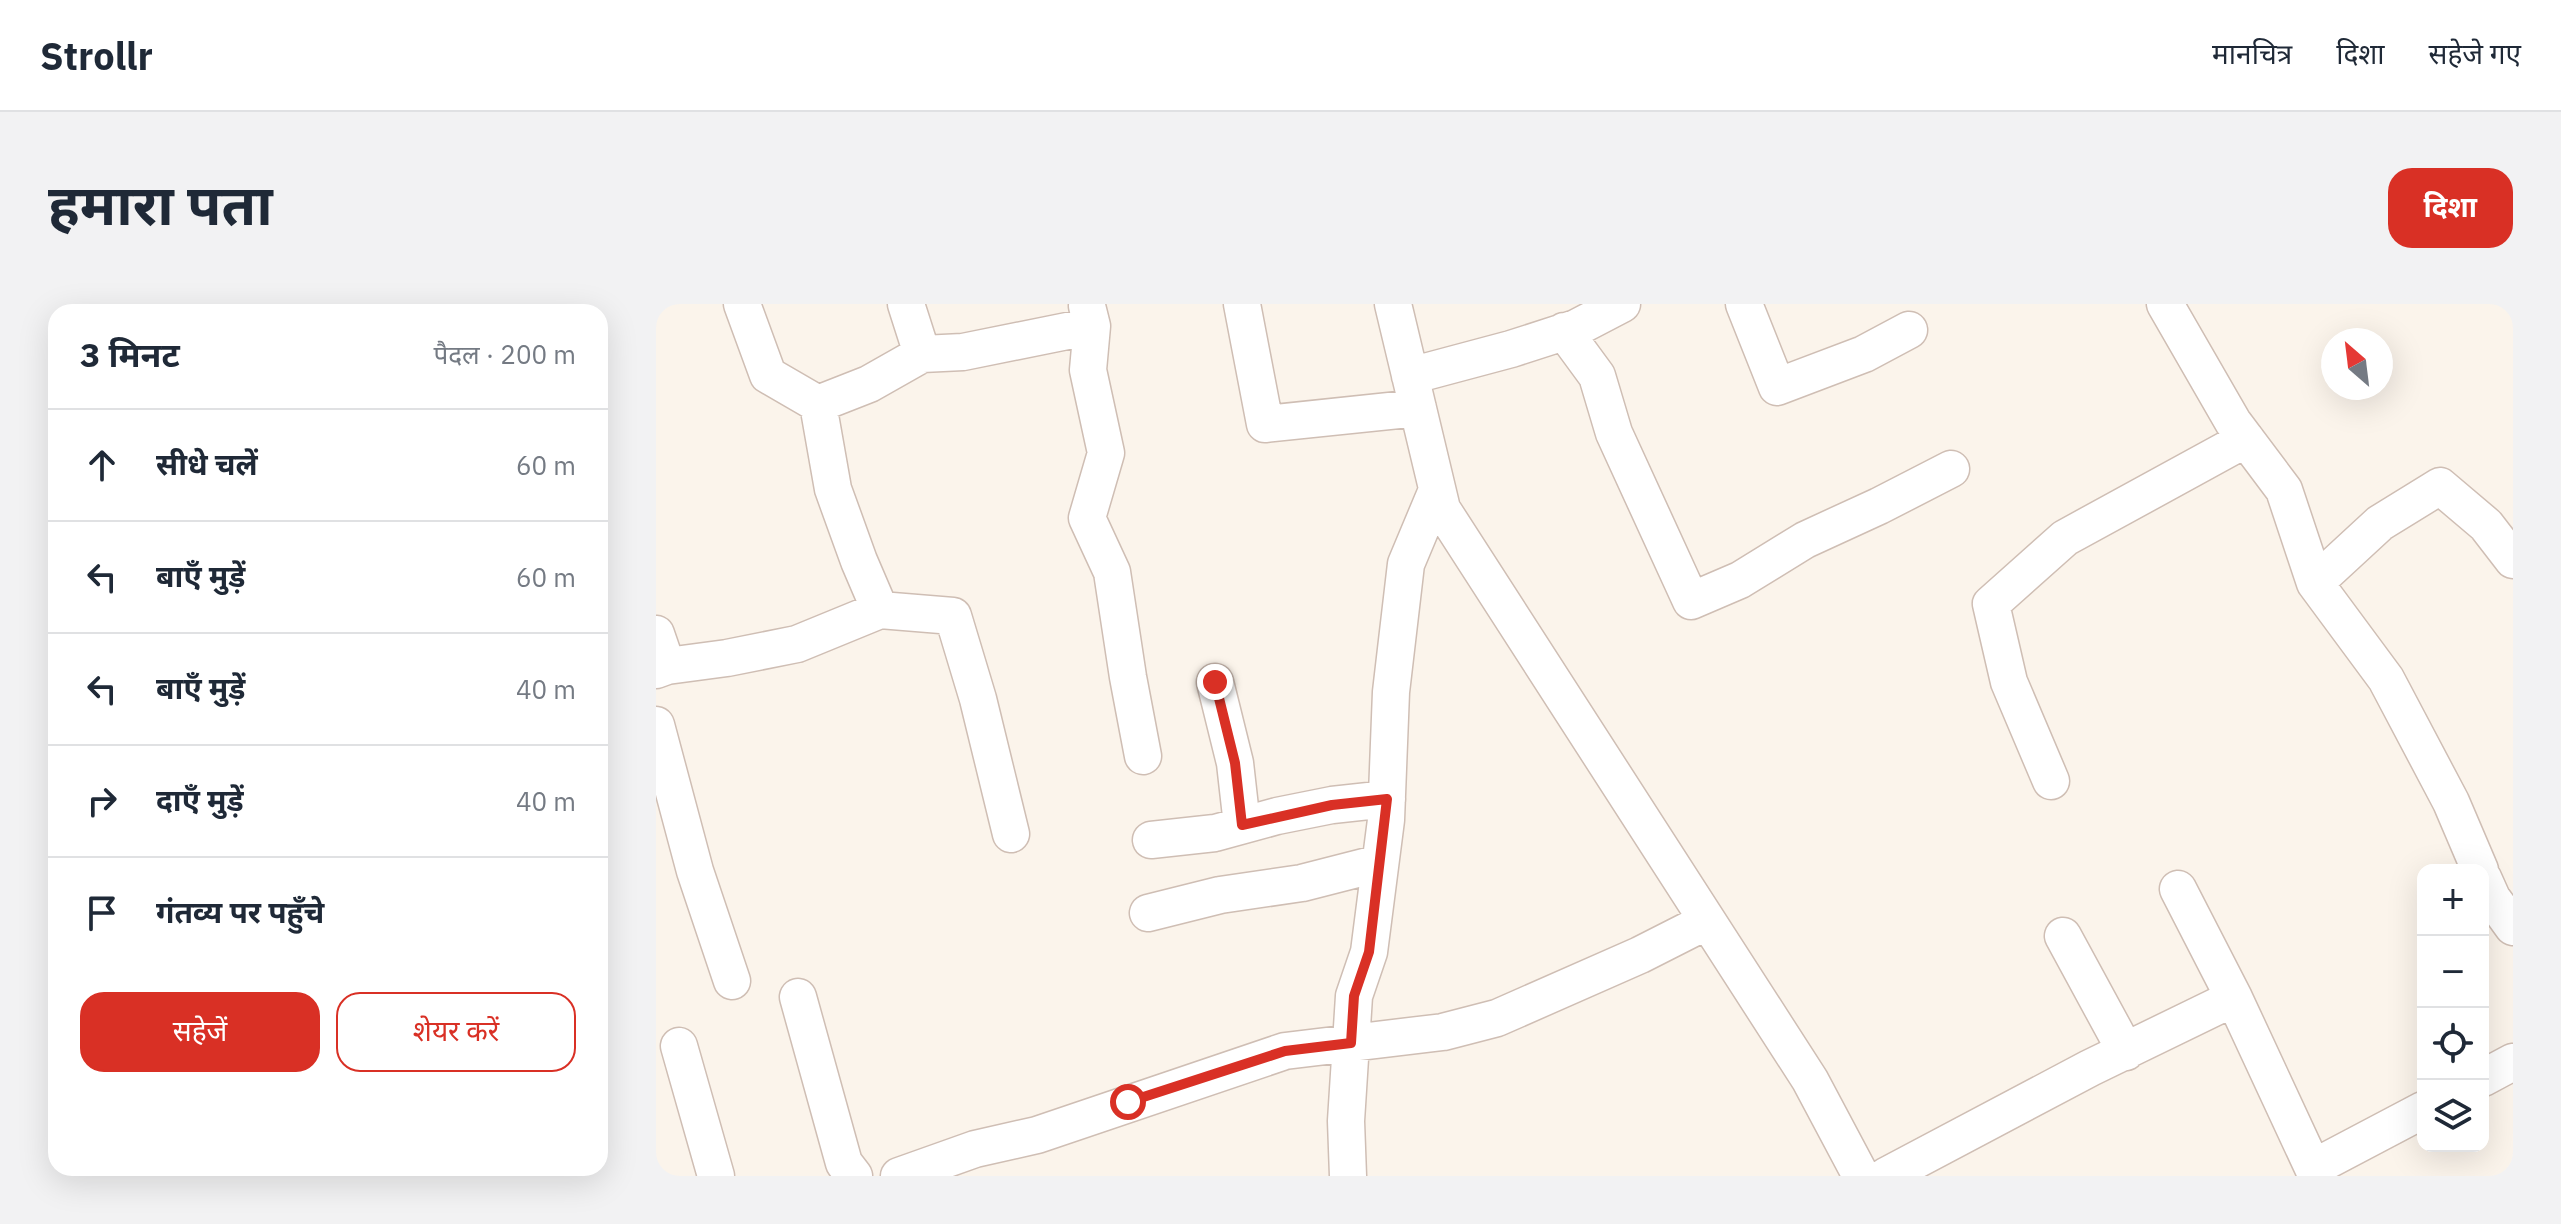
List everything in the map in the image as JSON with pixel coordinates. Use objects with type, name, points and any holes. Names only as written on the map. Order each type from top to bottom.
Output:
[{"type":"street","points":[[742,304],[768,375],[818,404],[833,489],[880,610]]},
{"type":"street","points":[[906,304],[922,354]]},
{"type":"street","points":[[1242,304],[1265,424],[1414,392],[1622,304]]},
{"type":"street","points":[[1393,304],[1442,509],[1810,1080],[1861,1176]]},
{"type":"street","points":[[1744,304],[1777,387],[1864,354],[1909,330]]},
{"type":"street","points":[[2165,304],[2233,422],[2284,490],[2315,583],[2386,679],[2451,802],[2477,864]]},
{"type":"street","points":[[818,404],[869,384],[922,354],[963,352],[1089,315],[1088,370],[1106,453],[1087,518],[1112,572],[1143,756]]},
{"type":"street","points":[[1564,331],[1597,376],[1614,433],[1691,601],[1740,580],[1805,540],[1951,469]]},
{"type":"street","points":[[2051,781],[2009,682],[1991,604],[2065,538],[2246,439]]},
{"type":"street","points":[[2315,583],[2380,523],[2440,486],[2486,525],[2513,560]]},
{"type":"street","points":[[1348,1176],[1346,1121],[1354,996],[1369,952],[1380,863],[1387,799],[1391,692],[1406,564],[1437,490]]},
{"type":"street","points":[[660,657],[727,658],[797,644],[880,610],[953,616],[978,699],[1011,834]]},
{"type":"street","points":[[1215,682],[1235,763],[1242,825]]},
{"type":"street","points":[[656,725],[695,871],[732,981]]},
{"type":"street","points":[[1151,840],[1215,833],[1332,805],[1387,799]]},
{"type":"street","points":[[1148,913],[1220,895],[1302,883],[1380,863]]},
{"type":"street","points":[[2178,889],[2234,998],[2313,1168],[2417,1113]]},
{"type":"street","points":[[2489,891],[2513,927]]},
{"type":"street","points":[[899,1176],[975,1149],[1037,1135],[1285,1051],[1443,1032],[1497,1018],[1640,955],[1707,921]]},
{"type":"street","points":[[2063,936],[2126,1052]]},
{"type":"street","points":[[798,997],[844,1163],[854,1176]]},
{"type":"street","points":[[1886,1176],[2090,1068],[2234,998]]},
{"type":"street","points":[[679,1046],[716,1176]]},
{"type":"street","points":[[2489,1075],[2513,1062]]},
{"type":"route","points":[[1128,1102],[1285,1051],[1351,1043],[1354,996],[1369,952],[1387,799],[1332,805],[1242,825],[1235,763],[1215,682]]}]
